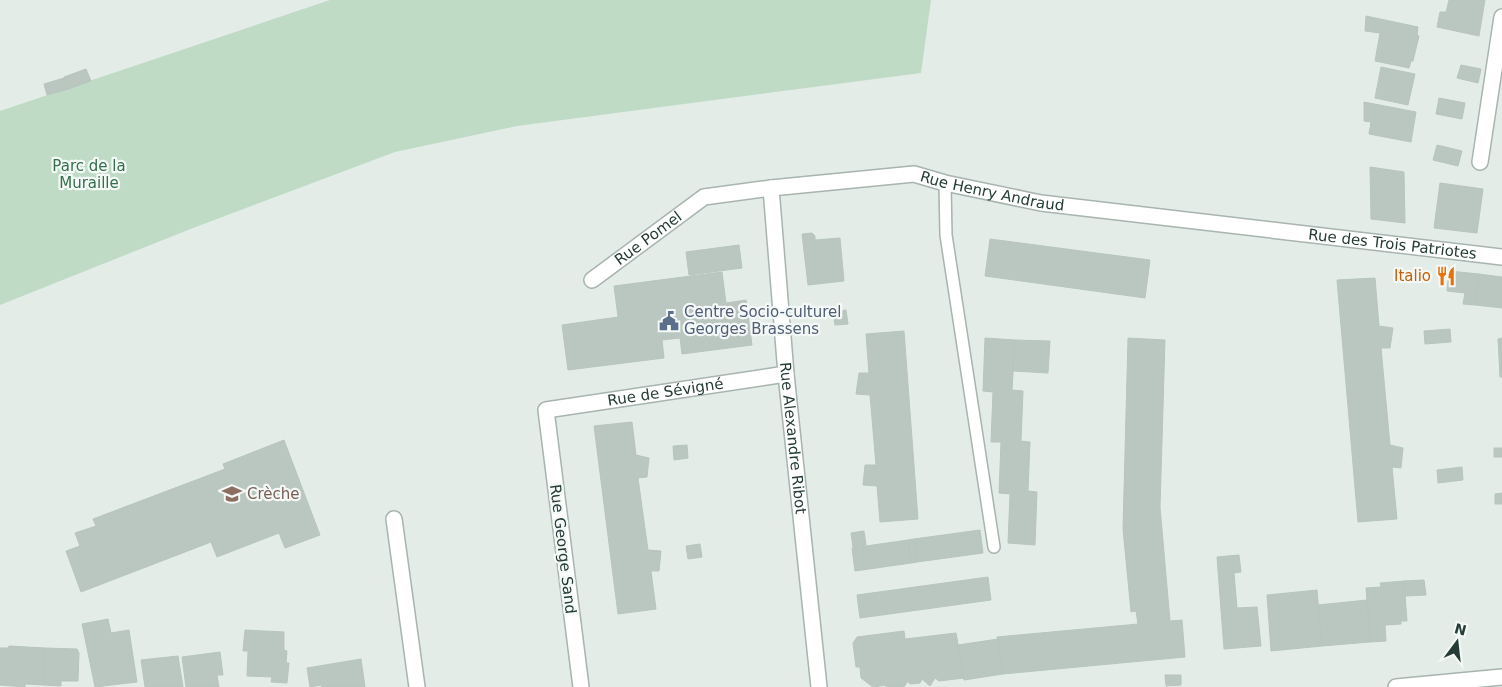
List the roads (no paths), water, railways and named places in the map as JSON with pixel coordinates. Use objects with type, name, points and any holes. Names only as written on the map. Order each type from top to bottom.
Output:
[{"type":"street","points":[[1480,162],[1502,17]]},
{"type":"street","name":"Rue Henry Andraud","points":[[704,197],[771,188],[914,174],[945,183],[1041,203],[1282,231]]},
{"type":"street","name":"Rue Alexandre Ribot","points":[[771,188],[786,374],[819,687]]},
{"type":"street","name":"Rue Pomel","points":[[592,280],[704,197]]},
{"type":"street","name":"Rue des Trois Patriotes","points":[[1282,231],[1502,257]]},
{"type":"street","name":"Rue de Sévigné","points":[[546,410],[786,374]]},
{"type":"street","name":"Rue George Sand","points":[[546,410],[581,687]]},
{"type":"street","points":[[394,520],[417,687]]},
{"type":"street","points":[[1396,687],[1502,677]]},
{"type":"lane","points":[[945,183],[946,235],[994,547]]},
{"type":"place","name":"Italio","points":[[1446,276]]},
{"type":"place","name":"Centre Socio-culturel Georges Brassens","points":[[669,321]]},
{"type":"place","name":"Crèche","points":[[232,494]]},
{"type":"park label","name":"Parc de la Muraille","points":[[89,174]]}]
